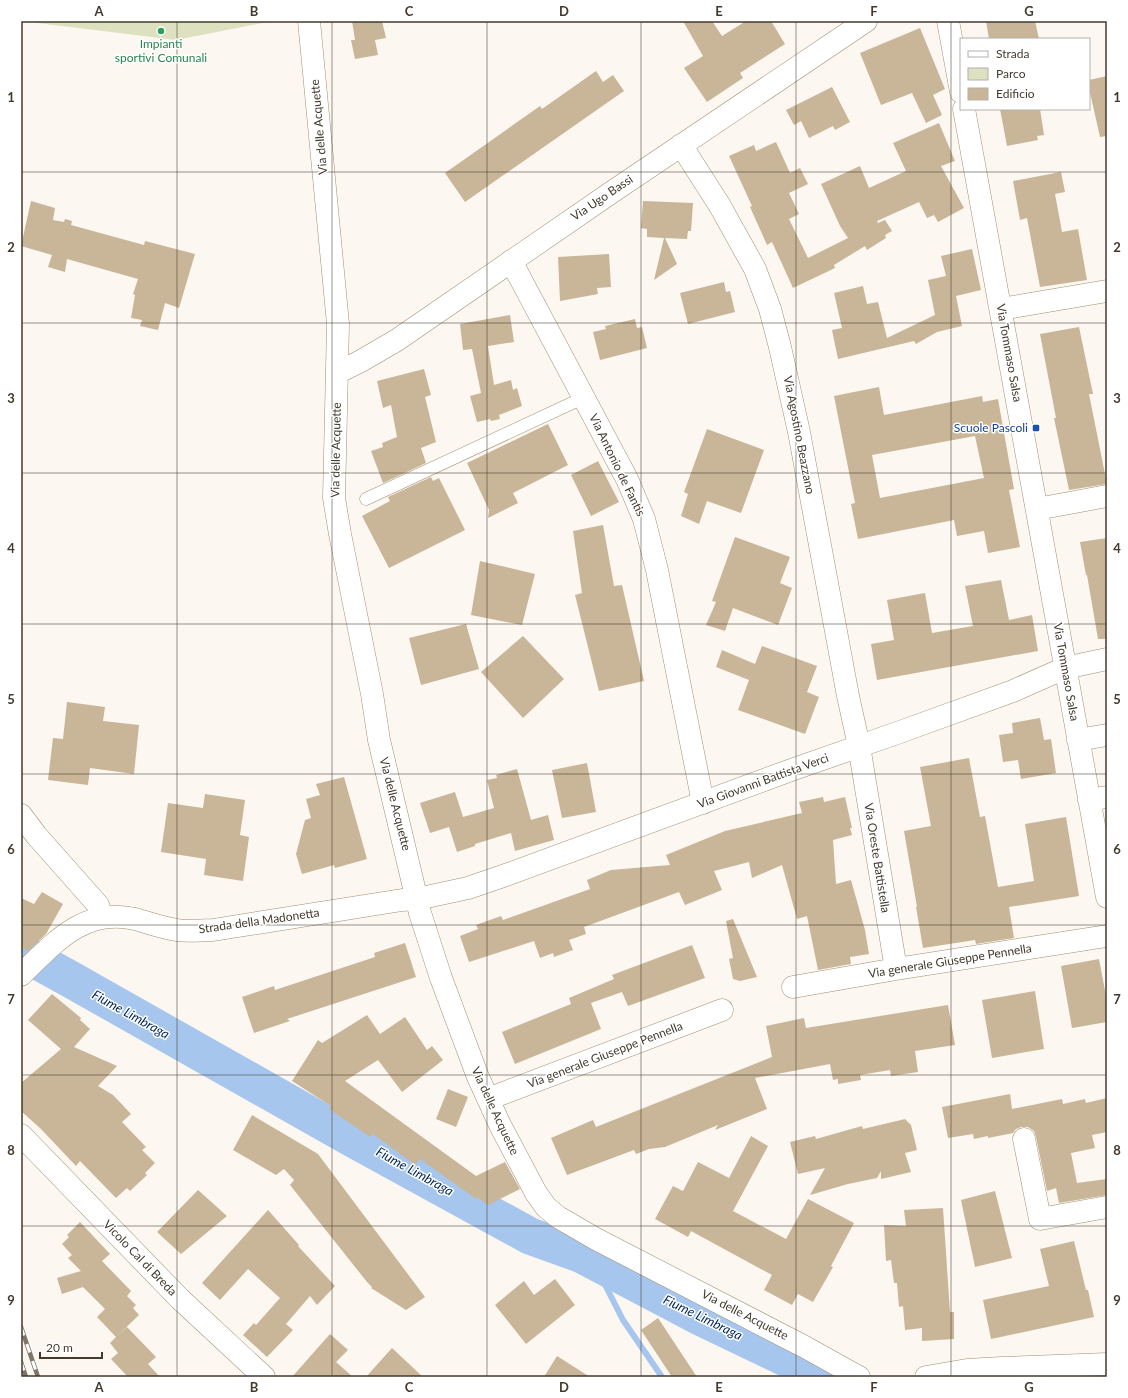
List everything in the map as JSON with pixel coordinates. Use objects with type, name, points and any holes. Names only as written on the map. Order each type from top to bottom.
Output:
[{"type":"street","name":"Via delle Acquette","points":[[309,21],[338,324],[334,498],[346,570],[372,694],[379,740],[417,899],[429,943],[473,1063],[503,1131],[536,1194],[546,1208],[558,1217],[589,1235],[805,1346],[859,1377]]},
{"type":"street","name":"Via Ugo Bassi","points":[[337,373],[397,340],[681,145],[866,21]]},
{"type":"street","points":[[948,21],[960,87]]},
{"type":"street","name":"Via Tommaso Salsa","points":[[964,110],[1078,740],[1098,798],[1107,897]]},
{"type":"street","name":"Via Agostino Beazzano","points":[[681,145],[738,237],[755,269],[770,309],[798,425],[848,696],[859,746]]},
{"type":"street","name":"Via Antonio de Fantis","points":[[511,261],[627,479],[644,519],[657,570],[703,803]]},
{"type":"street","points":[[1001,309],[1107,291]]},
{"type":"street","points":[[1037,509],[1107,496]]},
{"type":"street","name":"Via Giovanni Battista Verci","points":[[417,899],[468,888],[503,876],[1013,691],[1065,668],[1107,659]]},
{"type":"street","points":[[1078,740],[1107,735]]},
{"type":"street","name":"Via Oreste Battistella","points":[[859,746],[896,969]]},
{"type":"street","points":[[21,815],[36,835],[98,905],[102,917]]},
{"type":"street","name":"Strada della Madonetta","points":[[24,972],[44,952],[70,931],[92,920],[102,917],[120,916],[170,929],[192,931],[213,930],[402,900],[417,899]]},
{"type":"street","name":"Via generale Giuseppe Pennella","points":[[793,987],[896,969],[1107,936]]},
{"type":"street","name":"Via generale Giuseppe Pennella","points":[[488,1099],[722,1010]]},
{"type":"street","name":"Vicolo Cal di Breda","points":[[21,1135],[180,1299],[264,1377]]},
{"type":"street","points":[[1024,1139],[1040,1219],[1107,1208]]},
{"type":"street","points":[[926,1377],[967,1370],[1107,1364]]},
{"type":"lane","points":[[366,499],[583,398]]},
{"type":"green space","name":"Impianti sportivi Comunali","points":[[21,21],[273,21],[176,40]]},
{"type":"building","points":[[352,21],[382,21],[386,38],[375,40],[378,55],[355,59],[351,40],[355,40]]},
{"type":"building","points":[[683,21],[712,21],[722,36],[746,21],[771,21],[785,44],[740,73],[743,78],[707,102],[684,68],[703,56]]},
{"type":"building","points":[[986,21],[1035,21],[1039,38],[989,38]]},
{"type":"building","points":[[920,28],[945,89],[933,95],[942,115],[926,123],[912,93],[881,105],[860,53]]},
{"type":"building","points":[[596,71],[603,82],[613,75],[624,91],[465,202],[445,173],[540,106],[542,109]]},
{"type":"building","points":[[1107,76],[1107,136],[1100,137],[1090,92],[1090,80]]},
{"type":"building","points":[[832,87],[850,122],[835,130],[833,126],[809,138],[801,121],[794,125],[786,110]]},
{"type":"building","points":[[1000,110],[1040,110],[1044,135],[1037,136],[1038,140],[1007,146]]},
{"type":"building","points":[[939,123],[955,161],[941,166],[964,208],[938,222],[934,215],[927,218],[919,202],[877,221],[878,223],[885,220],[892,231],[885,235],[886,238],[867,250],[865,246],[834,265],[835,268],[793,288],[772,242],[767,245],[750,207],[752,206],[729,156],[754,145],[756,151],[776,142],[790,173],[800,168],[808,184],[789,193],[799,214],[789,219],[808,258],[848,238],[840,226],[821,184],[860,166],[869,188],[906,171],[893,143]]},
{"type":"building","points":[[1061,172],[1065,192],[1055,194],[1062,232],[1078,229],[1087,280],[1040,287],[1027,218],[1020,220],[1013,181]]},
{"type":"building","points":[[31,201],[55,208],[53,220],[64,222],[65,219],[72,221],[71,225],[144,245],[145,241],[195,254],[179,308],[165,303],[158,330],[140,326],[142,320],[131,318],[135,295],[133,294],[138,279],[67,259],[65,272],[48,267],[52,255],[21,246]]},
{"type":"building","points":[[643,201],[693,203],[691,231],[688,231],[687,239],[665,238],[677,264],[654,280],[664,238],[647,237],[647,229],[641,228]]},
{"type":"building","points":[[972,249],[981,290],[956,296],[962,326],[937,332],[916,344],[914,341],[838,359],[832,330],[842,328],[834,293],[863,286],[867,304],[878,302],[887,338],[935,315],[928,280],[946,276],[941,256]]},
{"type":"building","points":[[609,254],[611,287],[597,288],[598,294],[560,301],[558,257]]},
{"type":"building","points":[[724,282],[726,292],[730,291],[735,312],[688,324],[680,293]]},
{"type":"building","points":[[510,315],[514,342],[488,346],[494,385],[511,380],[513,390],[517,388],[522,406],[499,415],[500,419],[491,421],[490,419],[477,422],[470,396],[481,393],[472,349],[463,350],[460,324]]},
{"type":"building","points":[[635,319],[637,328],[642,327],[647,348],[600,360],[593,332],[606,329],[605,326]]},
{"type":"building","points":[[1079,327],[1093,394],[1089,394],[1107,484],[1069,490],[1054,418],[1056,418],[1040,334]]},
{"type":"building","points":[[424,369],[431,395],[425,397],[436,442],[421,448],[426,463],[383,483],[371,451],[383,447],[382,443],[397,437],[391,405],[383,408],[377,381]]},
{"type":"building","points":[[879,387],[884,415],[982,396],[983,402],[998,399],[1014,489],[1009,490],[1020,547],[988,553],[984,531],[957,536],[954,520],[858,539],[851,504],[855,503],[834,396]],"holes":[[[975,436],[984,478],[880,498],[872,455]]]},
{"type":"building","points":[[548,424],[568,465],[513,493],[518,503],[488,518],[489,510],[467,463]]},
{"type":"building","points":[[707,429],[764,450],[741,513],[707,501],[699,524],[681,516],[688,494],[684,492]]},
{"type":"building","points":[[598,461],[619,502],[591,516],[571,475]]},
{"type":"building","points":[[431,477],[433,481],[439,478],[465,530],[389,568],[362,516],[390,501],[388,497]]},
{"type":"building","points":[[603,525],[614,586],[622,585],[644,681],[599,691],[575,595],[582,593],[573,531]]},
{"type":"building","points":[[735,537],[790,557],[780,583],[792,588],[778,625],[733,608],[725,631],[706,625],[716,602],[712,601]]},
{"type":"building","points":[[1107,538],[1107,639],[1098,639],[1080,542]]},
{"type":"building","points":[[480,561],[535,574],[522,625],[471,615]]},
{"type":"building","points":[[1001,580],[1009,620],[1032,615],[1038,651],[877,680],[871,644],[894,640],[887,600],[925,593],[932,633],[973,626],[965,586]]},
{"type":"building","points":[[466,624],[479,669],[421,685],[409,638]]},
{"type":"building","points":[[523,636],[564,679],[523,718],[481,672]]},
{"type":"building","points":[[762,646],[817,666],[807,692],[819,697],[805,734],[738,710],[749,680],[716,667],[722,650],[755,664]]},
{"type":"building","points":[[67,702],[105,707],[103,721],[139,725],[134,774],[90,768],[88,785],[48,780],[53,738],[63,739]]},
{"type":"building","points":[[1040,718],[1044,740],[1051,739],[1056,773],[1021,779],[1018,760],[1003,762],[999,735],[1013,733],[1012,723]]},
{"type":"building","points":[[969,758],[980,817],[985,816],[998,887],[1034,881],[1025,824],[1066,817],[1079,896],[1009,907],[1014,938],[976,944],[975,940],[923,948],[904,831],[931,826],[920,767]]},
{"type":"building","points":[[587,763],[596,812],[562,818],[552,770]]},
{"type":"building","points":[[517,769],[531,820],[548,815],[554,840],[515,851],[511,833],[475,844],[475,846],[457,852],[449,827],[430,833],[420,803],[455,792],[463,817],[494,808],[487,780],[497,778],[496,775]]},
{"type":"building","points":[[344,777],[367,859],[335,868],[334,865],[302,874],[296,854],[305,820],[311,818],[306,799],[320,795],[316,784]]},
{"type":"building","points":[[205,794],[245,800],[240,835],[249,837],[243,881],[204,875],[206,859],[161,852],[168,803],[203,808]]},
{"type":"building","points":[[823,797],[824,802],[845,797],[852,828],[850,828],[852,835],[833,840],[836,884],[851,880],[865,930],[869,954],[850,957],[851,964],[818,970],[807,916],[797,919],[782,865],[752,878],[749,862],[714,871],[722,890],[685,905],[679,892],[584,927],[586,934],[569,940],[573,950],[554,957],[553,953],[540,958],[534,941],[469,962],[460,936],[478,929],[476,925],[501,916],[503,920],[590,889],[587,880],[611,870],[670,865],[666,855],[725,831],[802,813],[799,802]]},
{"type":"building","points":[[42,892],[63,904],[46,934],[28,951],[21,947],[21,898],[34,904]]},
{"type":"building","points":[[733,919],[757,977],[740,981],[733,979],[729,959],[733,958],[726,921]]},
{"type":"building","points":[[405,943],[416,977],[287,1019],[290,1021],[254,1033],[242,997],[274,986],[275,990],[375,957],[374,953]]},
{"type":"building","points":[[692,945],[705,978],[628,1006],[622,992],[591,1003],[601,1029],[515,1064],[502,1032],[571,1004],[569,998],[614,979],[612,975]]},
{"type":"building","points":[[1099,959],[1107,1001],[1107,1022],[1072,1028],[1061,966]]},
{"type":"building","points":[[1035,991],[1044,1049],[992,1058],[982,1000]]},
{"type":"building","points":[[52,994],[81,1018],[80,1020],[90,1029],[74,1047],[117,1066],[98,1086],[113,1095],[131,1114],[122,1122],[146,1147],[142,1150],[155,1163],[145,1173],[147,1175],[130,1191],[127,1188],[116,1198],[80,1161],[76,1166],[41,1129],[21,1111],[21,1083],[61,1049],[28,1020]]},
{"type":"building","points":[[948,1005],[955,1045],[915,1051],[918,1072],[891,1076],[890,1070],[860,1075],[861,1080],[838,1084],[838,1079],[833,1080],[830,1064],[755,1078],[767,1109],[715,1130],[718,1125],[665,1147],[649,1149],[636,1154],[634,1150],[567,1175],[551,1138],[593,1120],[596,1127],[772,1057],[766,1026],[804,1018],[806,1028]]},
{"type":"building","points":[[367,1015],[380,1034],[405,1017],[427,1050],[432,1046],[443,1060],[402,1092],[378,1060],[345,1081],[476,1176],[505,1162],[520,1189],[488,1205],[477,1197],[476,1199],[420,1159],[415,1165],[373,1134],[370,1137],[329,1109],[331,1106],[292,1081],[318,1040],[322,1043]]},
{"type":"building","points":[[448,1089],[468,1097],[456,1127],[436,1119]]},
{"type":"building","points":[[1010,1094],[1012,1109],[1062,1099],[1063,1104],[1085,1099],[1086,1103],[1107,1098],[1107,1132],[1092,1135],[1095,1148],[1071,1153],[1077,1183],[1107,1179],[1107,1195],[1059,1203],[1056,1188],[1047,1191],[1036,1137],[1034,1131],[1028,1127],[1021,1127],[1016,1129],[1013,1133],[988,1138],[988,1136],[974,1139],[973,1134],[948,1138],[942,1107]]},
{"type":"building","points":[[252,1115],[318,1154],[425,1297],[406,1310],[371,1288],[372,1287],[290,1185],[294,1180],[284,1169],[276,1175],[233,1150]]},
{"type":"building","points":[[905,1119],[911,1125],[917,1150],[905,1153],[911,1172],[881,1179],[881,1171],[877,1178],[848,1184],[810,1195],[825,1168],[798,1174],[790,1142],[815,1136],[816,1139],[862,1126],[863,1129]]},
{"type":"building","points":[[751,1136],[768,1146],[733,1211],[786,1239],[808,1199],[854,1223],[831,1266],[833,1267],[813,1302],[798,1294],[792,1305],[764,1290],[772,1275],[691,1231],[688,1237],[655,1219],[673,1186],[683,1191],[698,1162],[729,1178]]},
{"type":"building","points":[[198,1190],[227,1216],[181,1254],[157,1232]]},
{"type":"building","points":[[995,1191],[1012,1258],[975,1267],[961,1200]]},
{"type":"building","points":[[943,1208],[950,1312],[954,1312],[954,1339],[922,1341],[922,1328],[905,1330],[903,1306],[899,1307],[897,1283],[894,1283],[891,1260],[886,1261],[884,1225],[906,1226],[904,1210]]},
{"type":"building","points":[[268,1210],[299,1245],[298,1246],[335,1286],[317,1305],[310,1296],[286,1324],[293,1330],[267,1357],[243,1335],[254,1323],[256,1325],[280,1298],[248,1269],[220,1300],[202,1283]]},
{"type":"building","points":[[80,1222],[110,1254],[102,1261],[131,1291],[127,1296],[136,1305],[133,1308],[139,1315],[116,1337],[97,1317],[105,1309],[83,1287],[62,1294],[57,1278],[81,1271],[68,1258],[72,1255],[62,1244],[69,1237],[67,1235]]},
{"type":"building","points":[[1074,1241],[1094,1317],[991,1339],[983,1300],[1049,1286],[1040,1249]]},
{"type":"building","points":[[555,1279],[575,1305],[526,1344],[495,1305],[524,1281],[534,1295]]},
{"type":"building","points":[[658,1318],[697,1377],[672,1377],[641,1330]]},
{"type":"building","points":[[127,1327],[156,1357],[148,1364],[160,1377],[128,1377],[111,1359],[118,1353],[110,1343]]},
{"type":"building","points":[[330,1334],[348,1350],[336,1362],[353,1377],[292,1377]]},
{"type":"building","points":[[392,1348],[423,1377],[366,1377]]},
{"type":"building","points":[[557,1356],[590,1377],[544,1377]]},
{"type":"waterway","name":"Fiume Limbraga","points":[[21,952],[351,1138],[530,1236],[580,1254],[696,1315],[794,1362],[814,1377]]},
{"type":"waterway","points":[[593,1261],[623,1320],[662,1377]]},
{"type":"railway","points":[[21,1327],[38,1377]]},
{"type":"railway","points":[[21,1362],[26,1377]]},
{"type":"place","name":"Impianti sportivi Comunali","points":[[161,31]]},
{"type":"place","name":"Scuole Pascoli","points":[[1036,428]]}]
